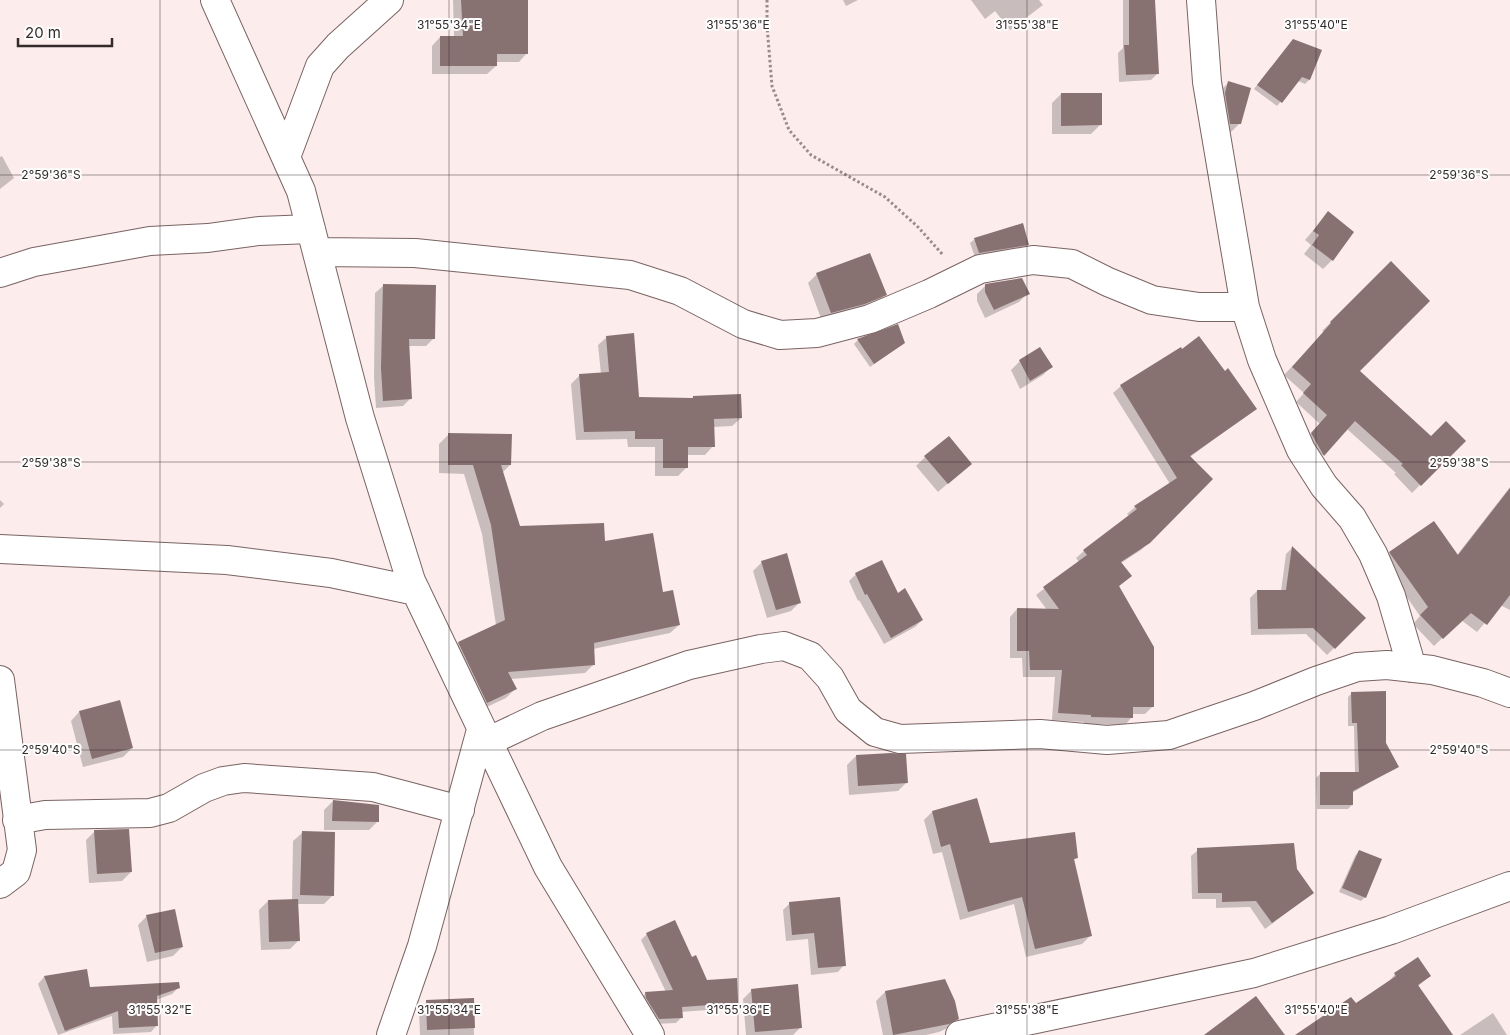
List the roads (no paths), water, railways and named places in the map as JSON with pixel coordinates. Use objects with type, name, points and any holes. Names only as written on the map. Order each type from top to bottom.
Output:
[{"type":"street","points":[[215,0],[301,191],[360,418],[416,591],[548,867],[650,1035]]},
{"type":"street","points":[[286,156],[320,66],[338,46],[389,0]]},
{"type":"street","points":[[1201,0],[1207,82],[1224,193],[1245,307],[1262,360],[1301,450],[1324,486],[1352,518],[1373,554],[1391,596],[1412,668]]},
{"type":"street","points":[[0,272],[42,260],[150,241],[208,238],[259,231],[314,241],[415,253],[630,275],[680,291],[743,324],[780,334],[816,334],[870,319],[980,269],[1033,260],[1072,264],[1108,282],[1152,300],[1199,307],[1245,307]]},
{"type":"street","points":[[0,549],[227,560],[331,572],[416,591]]},
{"type":"street","points":[[484,736],[689,665],[761,649],[784,646],[810,656],[830,678],[848,710],[875,732],[900,739],[1040,734],[1107,740],[1169,734],[1246,709],[1356,667],[1387,665],[1412,668],[1483,683],[1510,693]]},
{"type":"street","points":[[0,680],[22,850],[16,872],[0,884]]},
{"type":"street","points":[[391,1035],[422,946],[460,810],[484,736]]},
{"type":"street","points":[[18,820],[45,815],[150,813],[169,808],[204,788],[223,781],[244,778],[373,787],[460,810]]},
{"type":"street","points":[[960,1035],[1254,972],[1391,930],[1510,886]]}]
